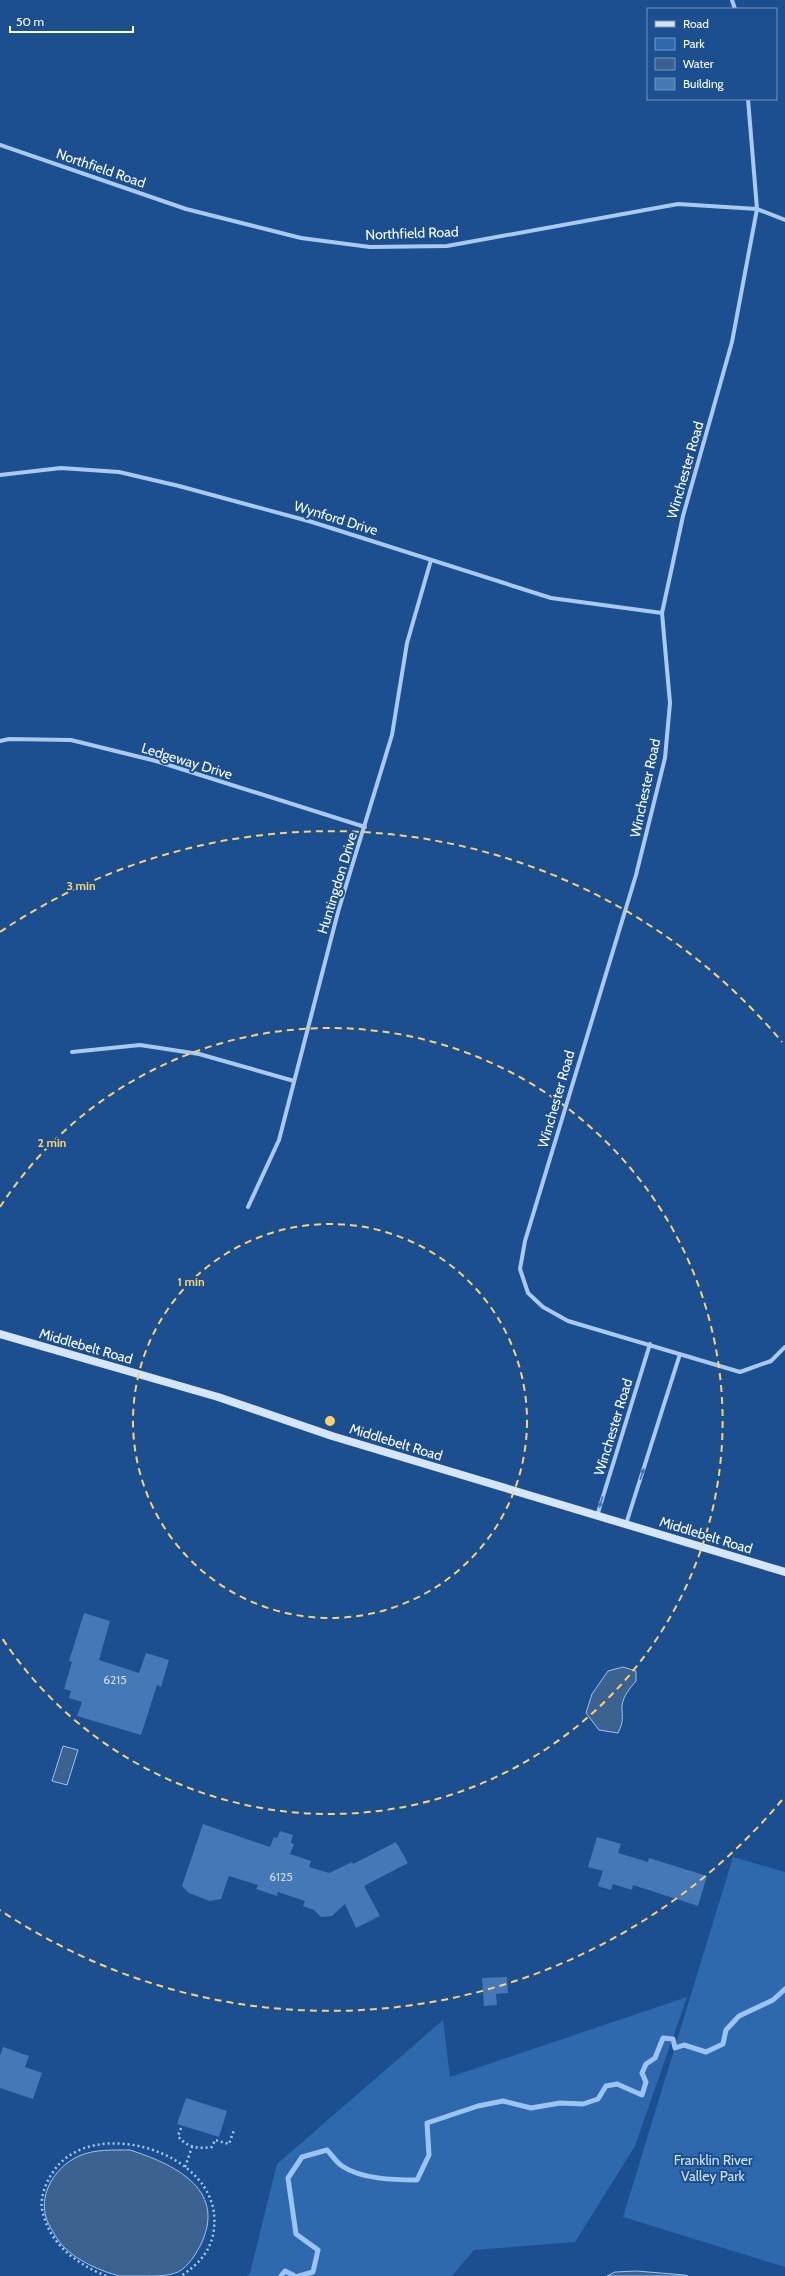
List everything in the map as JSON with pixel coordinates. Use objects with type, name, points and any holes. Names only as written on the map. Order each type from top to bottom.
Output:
[{"type":"street","name":"Winchester Road","points":[[748,100],[756,209],[732,342],[683,516],[662,613],[670,703],[665,758],[636,875],[525,1241],[520,1269],[528,1293],[543,1307],[568,1321],[650,1344],[740,1372],[771,1361],[785,1347]]},
{"type":"street","name":"Northfield Road","points":[[0,145],[186,209],[301,238],[370,247],[447,246],[678,204],[756,209],[785,220]]},
{"type":"street","name":"Wynford Drive","points":[[0,475],[61,468],[119,472],[179,486],[312,522],[551,598],[662,613]]},
{"type":"street","name":"Huntingdon Drive","points":[[248,1207],[279,1140],[338,912],[392,735],[407,643],[431,560]]},
{"type":"street","name":"Ledgeway Drive","points":[[0,741],[9,739],[71,740],[156,762],[365,826]]},
{"type":"street","points":[[72,1052],[140,1045],[199,1054],[294,1081]]},
{"type":"street","name":"Middlebelt Road","points":[[0,1334],[218,1397],[332,1436],[785,1572]]},
{"type":"street","name":"Winchester Road","points":[[597,1516],[650,1344]]},
{"type":"street","points":[[626,1525],[680,1354]]},
{"type":"path","points":[[181,2128],[178,2136],[192,2147],[202,2149],[212,2147],[215,2140],[229,2144],[234,2130]]},
{"type":"path","points":[[106,2276],[74,2258],[59,2245],[50,2232],[42,2206],[43,2195],[48,2179],[58,2164],[71,2154],[103,2145],[119,2144],[152,2149],[185,2167],[201,2180],[210,2193],[215,2217],[210,2246],[202,2259],[181,2276]]},
{"type":"path","points":[[185,2167],[192,2147]]},
{"type":"green space","name":"Franklin River Valley Park","points":[[733,1857],[785,1872],[785,2267],[623,2217]]},
{"type":"green space","points":[[687,1997],[635,2146],[575,2242],[474,2250],[452,2276],[247,2276],[250,2273],[277,2164],[443,2020],[450,2077]]},
{"type":"water","points":[[623,1667],[636,1671],[636,1681],[629,1689],[624,1699],[620,1729],[618,1733],[599,1730],[586,1713],[592,1694],[608,1671]]},
{"type":"water","points":[[63,1746],[78,1750],[67,1785],[52,1781]]},
{"type":"water","points":[[104,2150],[130,2150],[163,2163],[178,2171],[191,2181],[201,2193],[207,2207],[208,2223],[198,2251],[185,2267],[178,2272],[159,2276],[120,2276],[105,2272],[74,2256],[67,2250],[58,2240],[47,2219],[44,2208],[48,2187],[54,2177],[69,2161],[91,2152]]},
{"type":"water","points":[[636,2271],[688,2276],[607,2276],[615,2272]]},
{"type":"building","points":[[84,1613],[110,1621],[99,1660],[139,1673],[146,1653],[169,1660],[161,1687],[157,1685],[141,1735],[77,1716],[82,1702],[69,1698],[71,1691],[64,1689],[72,1662],[69,1661]]},
{"type":"building","points":[[203,1824],[270,1847],[274,1837],[277,1838],[280,1831],[293,1835],[291,1843],[294,1844],[290,1854],[311,1861],[309,1867],[329,1873],[352,1862],[353,1864],[396,1842],[408,1863],[364,1886],[380,1916],[356,1928],[345,1904],[332,1916],[321,1917],[314,1910],[303,1906],[305,1901],[278,1892],[277,1896],[256,1889],[258,1885],[229,1876],[221,1899],[210,1901],[189,1893],[182,1886]]},
{"type":"building","points":[[597,1837],[621,1844],[618,1853],[648,1862],[649,1858],[707,1876],[698,1906],[633,1885],[632,1890],[613,1884],[611,1890],[598,1886],[603,1871],[588,1867]]},
{"type":"building","points":[[507,1977],[508,1993],[496,1994],[497,2005],[484,2006],[482,1978]]},
{"type":"building","points":[[3,2047],[29,2056],[25,2067],[42,2073],[33,2099],[0,2088],[0,2056]]},
{"type":"building","points":[[186,2098],[227,2111],[219,2137],[177,2124]]},
{"type":"waterway","points":[[299,2276],[313,2272],[318,2250],[296,2234],[288,2178],[302,2157],[327,2150],[342,2166],[358,2174],[378,2178],[417,2180],[429,2155],[427,2123],[478,2106],[503,2101],[531,2108],[560,2103],[583,2104],[598,2099],[606,2086],[617,2084],[642,2095],[646,2082],[642,2073],[646,2064],[655,2058],[663,2038],[673,2039],[675,2048],[684,2045],[706,2052],[723,2044],[726,2030],[739,2016],[773,2000],[785,1989]]},
{"type":"waterway","points":[[281,2276],[285,2271],[295,2276]]}]
